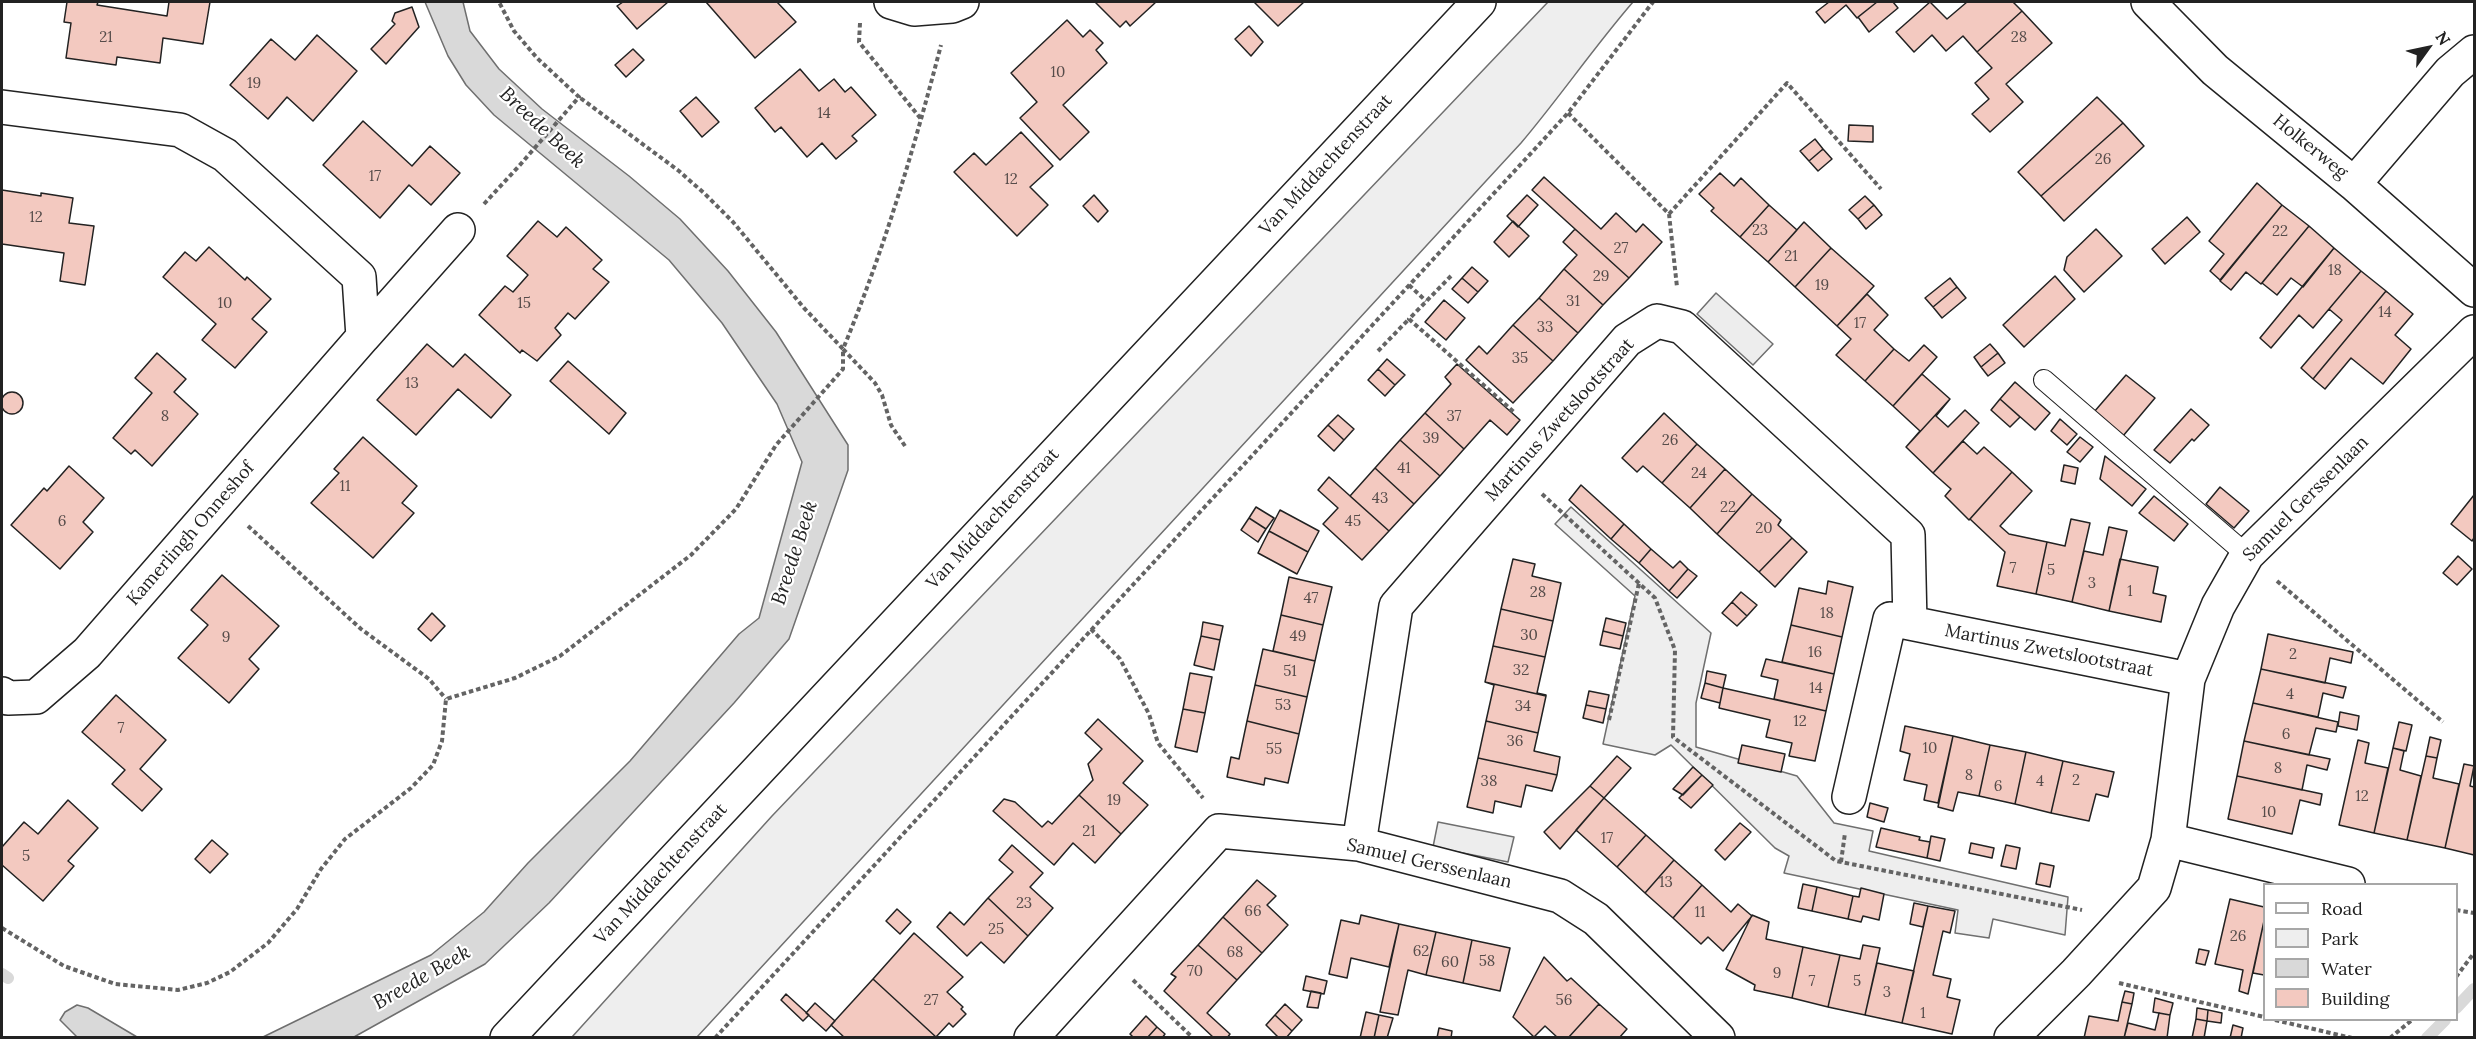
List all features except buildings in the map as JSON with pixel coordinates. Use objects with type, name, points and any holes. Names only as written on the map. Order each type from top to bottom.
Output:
[{"type":"street","points":[[891,2],[914,9],[957,4]]},
{"type":"street","name":"Van Middachtenstraat","points":[[507,1038],[1479,2]]},
{"type":"street","name":"Holkerweg","points":[[2148,2],[2215,70],[2354,184],[2475,290]]},
{"type":"street","points":[[2354,184],[2450,72],[2475,52]]},
{"type":"street","points":[[2,107],[180,130],[225,155],[359,277],[363,337]]},
{"type":"street","name":"Kamerlingh Onneshof","points":[[4,701],[36,697],[87,653],[458,230]]},
{"type":"street","name":"Martinus Zwetslootstraat","points":[[1359,844],[1396,606],[1627,340],[1657,321],[1682,327]]},
{"type":"street","points":[[1682,327],[1908,536],[1910,623]]},
{"type":"street","name":"Samuel Gerssenlaan","points":[[2011,1038],[2076,973],[2124,918],[2154,888],[2168,840],[2188,679],[2218,606],[2247,555],[2475,333]]},
{"type":"street","name":"Martinus Zwetslootstraat","points":[[1850,797],[1890,619],[2188,679]]},
{"type":"street","points":[[1031,1038],[1219,831]]},
{"type":"street","name":"Samuel Gerssenlaan","points":[[1219,831],[1359,844],[1560,896],[1596,919],[1718,1038]]},
{"type":"street","points":[[2168,840],[2340,883]]},
{"type":"lane","points":[[2043,380],[2247,555]]},
{"type":"path","points":[[499,2],[514,31],[537,58],[579,97],[679,171],[733,222],[804,308],[875,383],[882,395],[891,424],[905,446]]},
{"type":"path","points":[[715,1038],[1568,112],[1653,2]]},
{"type":"path","points":[[446,699],[515,678],[560,656],[691,555],[736,509],[776,445],[843,369],[843,349],[864,299],[896,205],[957,4]]},
{"type":"path","points":[[860,12],[859,42],[921,120]]},
{"type":"path","points":[[1669,214],[1787,83],[1881,189]]},
{"type":"path","points":[[458,230],[519,166],[579,97]]},
{"type":"path","points":[[1568,112],[1669,214],[1682,327]]},
{"type":"path","points":[[1378,351],[1451,276]]},
{"type":"path","points":[[1409,285],[1426,301]]},
{"type":"path","points":[[1409,319],[1542,438]]},
{"type":"path","points":[[1515,469],[1655,598],[1675,650],[1673,737],[1836,861],[2124,918]]},
{"type":"path","points":[[2,928],[64,966],[115,984],[178,990],[207,983],[230,972],[268,943],[297,909],[321,869],[345,839],[411,788],[433,765],[442,741],[446,699],[429,679],[361,629],[220,500]]},
{"type":"path","points":[[2247,555],[2443,722]]},
{"type":"path","points":[[1609,720],[1639,583]]},
{"type":"path","points":[[1090,629],[1120,659],[1149,714],[1158,743],[1201,795],[1219,831]]},
{"type":"path","points":[[2458,910],[2475,914]]},
{"type":"path","points":[[2458,976],[2475,953]]},
{"type":"path","points":[[1107,954],[1193,1038]]},
{"type":"path","points":[[2076,973],[2263,1017]]},
{"type":"path","points":[[2279,1021],[2352,1038]]},
{"type":"path","points":[[2390,1038],[2411,1021]]},
{"type":"green space","points":[[1548,2],[1633,2],[1521,143],[697,1037],[572,1037],[772,816]]},
{"type":"green space","points":[[1571,507],[1711,633],[1696,703],[1696,747],[1797,776],[1834,823],[1873,831],[1869,851],[2068,897],[2065,935],[1993,919],[1989,938],[1955,933],[1958,910],[1784,873],[1789,856],[1775,848],[1671,745],[1655,755],[1603,744],[1635,596],[1555,524]]},
{"type":"shaded area","points":[[1716,293],[1773,344],[1753,365],[1697,314]]},
{"type":"shaded area","points":[[1438,822],[1514,837],[1508,862],[1433,847]]},
{"type":"water","name":"Breede Beek","points":[[425,2],[463,2],[470,31],[499,69],[542,109],[629,176],[680,219],[728,271],[776,332],[848,445],[848,470],[789,639],[734,703],[549,903],[485,964],[354,1037],[263,1037],[431,955],[484,912],[528,863],[630,761],[739,634],[759,618],[802,462],[777,404],[722,323],[669,260],[494,115],[466,85],[448,56]]},
{"type":"water","points":[[77,1005],[88,1008],[137,1037],[77,1037],[60,1020],[65,1012]]},
{"type":"waterway","points":[[2,974],[8,978]]},
{"type":"waterway","points":[[2458,1006],[2474,989]]},
{"type":"waterway","points":[[2427,1038],[2444,1021]]}]
